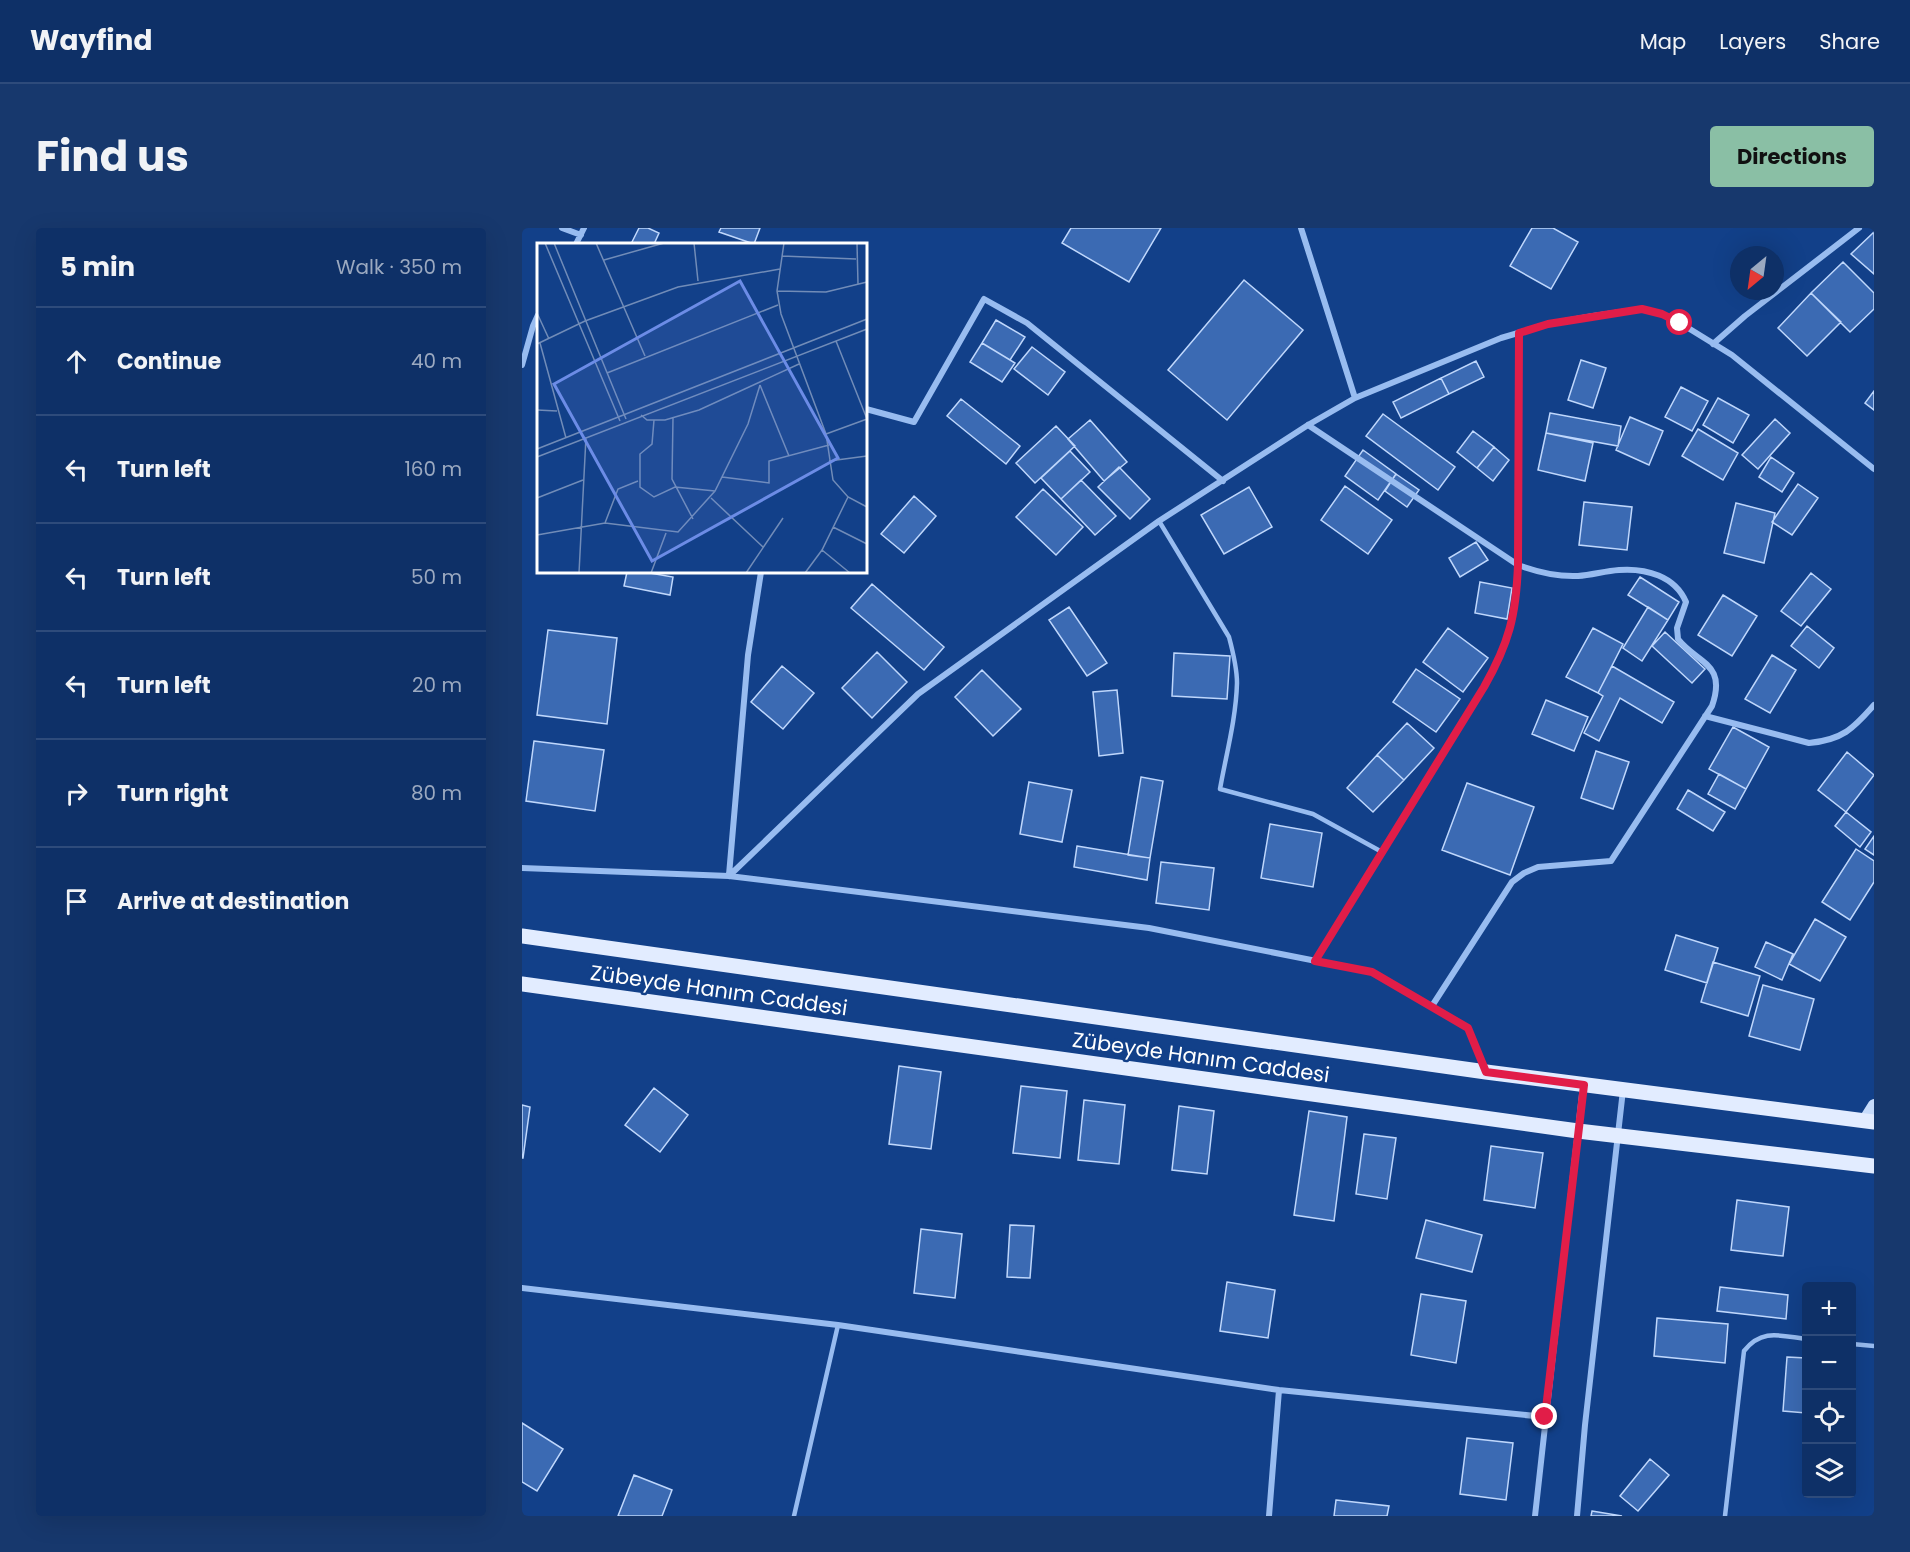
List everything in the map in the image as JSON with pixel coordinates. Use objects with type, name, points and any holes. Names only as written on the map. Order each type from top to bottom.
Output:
[{"type":"main road","points":[[522,936],[1486,1072],[1869,1122]]},
{"type":"main road","name":"Zübeyde Hanım Caddesi","points":[[522,984],[1578,1131],[1874,1166]]},
{"type":"street","points":[[562,228],[581,235]]},
{"type":"street","points":[[577,243],[584,228]]},
{"type":"street","points":[[1301,228],[1355,398]]},
{"type":"street","points":[[1713,344],[1745,316],[1859,228]]},
{"type":"street","points":[[867,409],[914,422],[984,299],[1028,323],[1223,481]]},
{"type":"street","points":[[729,876],[918,694],[1159,521],[1308,425],[1355,398],[1519,333],[1548,324],[1642,309],[1662,314],[1732,356],[1874,468]]},
{"type":"street","points":[[522,365],[536,326]]},
{"type":"street","points":[[1315,961],[1501,657],[1516,601],[1518,565],[1519,333]]},
{"type":"street","points":[[1308,425],[1518,565],[1537,572],[1566,576],[1630,569],[1658,575],[1673,582],[1686,602],[1677,628],[1678,639],[1709,665],[1713,674],[1715,696],[1705,716],[1611,861],[1538,867],[1512,882],[1432,1006]]},
{"type":"street","points":[[729,876],[748,655],[761,573]]},
{"type":"street","points":[[1705,716],[1809,743],[1826,742],[1855,727],[1874,705]]},
{"type":"street","points":[[522,868],[729,876],[1149,928],[1372,972],[1468,1028],[1486,1072]]},
{"type":"street","points":[[1535,1516],[1584,1085]]},
{"type":"street","points":[[1577,1516],[1585,1425],[1623,1090]]},
{"type":"street","points":[[1869,1122],[1874,1105]]},
{"type":"street","points":[[522,1288],[838,1324],[1279,1390],[1545,1417]]},
{"type":"street","points":[[1269,1516],[1279,1390]]},
{"type":"lane","points":[[1159,521],[1229,637],[1237,681],[1236,702],[1220,789],[1312,814],[1382,852]]},
{"type":"lane","points":[[794,1516],[838,1324]]},
{"type":"lane","points":[[1725,1516],[1744,1350],[1751,1342],[1765,1335],[1802,1339]]},
{"type":"lane","points":[[1856,1344],[1874,1346]]},
{"type":"building","points":[[639,228],[648,228],[659,233],[654,243],[632,243]]},
{"type":"building","points":[[721,228],[760,228],[754,243],[719,232]]},
{"type":"building","points":[[1071,228],[1161,228],[1129,282],[1062,243]]},
{"type":"building","points":[[1532,228],[1553,228],[1578,242],[1551,289],[1510,266]]},
{"type":"building","points":[[1874,232],[1874,274],[1851,254]]},
{"type":"building","points":[[1843,262],[1874,293],[1874,309],[1850,332],[1811,293]]},
{"type":"building","points":[[1244,280],[1303,330],[1227,420],[1168,370]]},
{"type":"building","points":[[1811,293],[1841,322],[1807,356],[1778,328]]},
{"type":"building","points":[[996,320],[1025,337],[1010,360],[982,343]]},
{"type":"building","points":[[982,343],[1015,363],[1002,382],[970,362]]},
{"type":"building","points":[[1032,347],[1065,372],[1048,395],[1014,369]]},
{"type":"building","points":[[1581,360],[1606,368],[1593,408],[1568,400]]},
{"type":"building","points":[[1476,361],[1484,377],[1449,394],[1441,378]]},
{"type":"building","points":[[1441,378],[1449,394],[1401,418],[1393,402]]},
{"type":"building","points":[[1681,387],[1708,401],[1692,431],[1665,417]]},
{"type":"building","points":[[1874,391],[1874,410],[1865,403]]},
{"type":"building","points":[[1718,398],[1749,415],[1733,443],[1703,425]]},
{"type":"building","points":[[961,399],[1020,446],[1006,464],[947,416]]},
{"type":"building","points":[[1550,413],[1621,426],[1618,446],[1546,433]]},
{"type":"building","points":[[1383,414],[1455,467],[1438,490],[1366,436]]},
{"type":"building","points":[[1630,417],[1663,431],[1649,465],[1616,450]]},
{"type":"building","points":[[1775,419],[1790,433],[1758,469],[1742,455]]},
{"type":"building","points":[[1090,420],[1127,462],[1104,481],[1068,439]]},
{"type":"building","points":[[1056,426],[1075,446],[1035,483],[1016,463]]},
{"type":"building","points":[[1698,429],[1738,453],[1723,480],[1682,456]]},
{"type":"building","points":[[1473,431],[1494,447],[1477,468],[1457,452]]},
{"type":"building","points":[[1546,433],[1593,443],[1585,481],[1538,470]]},
{"type":"building","points":[[1494,447],[1509,460],[1493,481],[1477,468]]},
{"type":"building","points":[[1363,450],[1396,474],[1378,500],[1345,476]]},
{"type":"building","points":[[1070,451],[1090,472],[1061,499],[1041,478]]},
{"type":"building","points":[[1771,457],[1794,473],[1782,492],[1759,477]]},
{"type":"building","points":[[1119,467],[1150,499],[1130,519],[1098,487]]},
{"type":"building","points":[[1396,474],[1419,490],[1407,507],[1385,491]]},
{"type":"building","points":[[1081,480],[1116,516],[1095,535],[1061,499]]},
{"type":"building","points":[[1798,484],[1818,498],[1792,535],[1772,522]]},
{"type":"building","points":[[1345,486],[1392,520],[1368,554],[1321,520]]},
{"type":"building","points":[[1249,487],[1272,527],[1224,554],[1201,515]]},
{"type":"building","points":[[1043,489],[1083,527],[1056,555],[1016,517]]},
{"type":"building","points":[[914,496],[936,516],[904,553],[881,534]]},
{"type":"building","points":[[1584,502],[1632,507],[1627,550],[1579,545]]},
{"type":"building","points":[[1736,503],[1775,513],[1764,563],[1724,553]]},
{"type":"building","points":[[1476,542],[1488,560],[1460,577],[1449,558]]},
{"type":"building","points":[[627,573],[650,573],[673,577],[670,595],[624,586]]},
{"type":"building","points":[[1811,573],[1831,589],[1801,626],[1781,611]]},
{"type":"building","points":[[1640,577],[1679,602],[1668,620],[1628,595]]},
{"type":"building","points":[[1480,582],[1512,588],[1507,619],[1475,613]]},
{"type":"building","points":[[872,584],[944,647],[924,670],[851,608]]},
{"type":"building","points":[[1723,595],[1757,616],[1732,656],[1698,635]]},
{"type":"building","points":[[1069,607],[1107,663],[1087,676],[1049,620]]},
{"type":"building","points":[[1648,607],[1668,620],[1642,661],[1623,648]]},
{"type":"building","points":[[1807,626],[1834,648],[1819,668],[1791,646]]},
{"type":"building","points":[[1448,628],[1488,658],[1463,692],[1423,662]]},
{"type":"building","points":[[1593,628],[1623,644],[1598,693],[1566,677]]},
{"type":"building","points":[[548,630],[617,638],[607,724],[537,715]]},
{"type":"building","points":[[1665,632],[1705,669],[1692,683],[1652,646]]},
{"type":"building","points":[[877,652],[907,682],[872,718],[842,688]]},
{"type":"building","points":[[1174,653],[1230,656],[1227,699],[1172,696]]},
{"type":"building","points":[[1772,655],[1796,670],[1770,713],[1745,699]]},
{"type":"building","points":[[782,666],[814,693],[783,729],[751,702]]},
{"type":"building","points":[[1612,666],[1674,702],[1662,723],[1620,698],[1599,741],[1584,733],[1603,696],[1598,693]]},
{"type":"building","points":[[1416,669],[1460,699],[1436,732],[1393,702]]},
{"type":"building","points":[[982,670],[1021,709],[993,736],[955,697]]},
{"type":"building","points":[[1117,690],[1123,753],[1099,756],[1093,692]]},
{"type":"building","points":[[1546,700],[1588,717],[1574,751],[1532,734]]},
{"type":"building","points":[[1407,723],[1434,748],[1404,780],[1377,755]]},
{"type":"building","points":[[1733,727],[1769,747],[1746,789],[1709,769]]},
{"type":"building","points":[[534,741],[604,750],[595,811],[526,801]]},
{"type":"building","points":[[1596,751],[1629,762],[1613,809],[1581,798]]},
{"type":"building","points":[[1847,752],[1874,775],[1846,812],[1818,790]]},
{"type":"building","points":[[1377,755],[1404,780],[1373,812],[1347,788]]},
{"type":"building","points":[[1719,774],[1746,789],[1735,809],[1708,794]]},
{"type":"building","points":[[1141,777],[1163,781],[1150,858],[1128,855]]},
{"type":"building","points":[[1029,782],[1072,790],[1062,842],[1020,834]]},
{"type":"building","points":[[1467,783],[1534,807],[1510,875],[1442,850]]},
{"type":"building","points":[[1688,790],[1725,812],[1713,831],[1677,809]]},
{"type":"building","points":[[1846,812],[1871,832],[1860,847],[1835,826]]},
{"type":"building","points":[[1270,824],[1322,833],[1313,887],[1261,878]]},
{"type":"building","points":[[1874,836],[1874,855],[1865,849]]},
{"type":"building","points":[[1077,846],[1150,858],[1147,880],[1074,867]]},
{"type":"building","points":[[1856,849],[1874,861],[1874,882],[1850,920],[1822,902]]},
{"type":"building","points":[[1161,862],[1214,868],[1209,910],[1156,903]]},
{"type":"building","points":[[1815,919],[1846,937],[1820,981],[1789,964]]},
{"type":"building","points":[[1676,935],[1718,948],[1707,983],[1665,970]]},
{"type":"building","points":[[1766,942],[1793,954],[1782,980],[1755,967]]},
{"type":"building","points":[[1713,962],[1760,976],[1748,1016],[1701,1002]]},
{"type":"building","points":[[1763,985],[1814,999],[1800,1050],[1749,1036]]},
{"type":"building","points":[[899,1066],[941,1072],[931,1149],[889,1144]]},
{"type":"building","points":[[1021,1086],[1067,1091],[1060,1158],[1013,1153]]},
{"type":"building","points":[[654,1088],[688,1115],[660,1152],[625,1125]]},
{"type":"building","points":[[1084,1100],[1125,1105],[1119,1164],[1078,1160]]},
{"type":"building","points":[[522,1105],[530,1107],[523,1158],[522,1158]]},
{"type":"building","points":[[1179,1106],[1214,1111],[1207,1174],[1172,1170]]},
{"type":"building","points":[[1309,1111],[1347,1117],[1334,1221],[1294,1215]]},
{"type":"building","points":[[1364,1134],[1396,1138],[1387,1199],[1356,1194]]},
{"type":"building","points":[[1491,1146],[1543,1153],[1535,1208],[1484,1200]]},
{"type":"building","points":[[1737,1200],[1789,1207],[1783,1256],[1731,1250]]},
{"type":"building","points":[[1426,1220],[1482,1235],[1472,1272],[1416,1258]]},
{"type":"building","points":[[1010,1225],[1034,1226],[1030,1278],[1007,1277]]},
{"type":"building","points":[[921,1229],[962,1234],[955,1298],[914,1293]]},
{"type":"building","points":[[1227,1282],[1275,1290],[1268,1338],[1220,1331]]},
{"type":"building","points":[[1720,1287],[1788,1295],[1786,1319],[1717,1311]]},
{"type":"building","points":[[1421,1294],[1466,1301],[1456,1363],[1411,1355]]},
{"type":"building","points":[[1657,1318],[1728,1324],[1725,1363],[1654,1356]]},
{"type":"building","points":[[1787,1357],[1802,1358],[1802,1413],[1783,1411]]},
{"type":"building","points":[[522,1423],[563,1449],[537,1491],[522,1482]]},
{"type":"building","points":[[1467,1438],[1513,1443],[1506,1500],[1460,1494]]},
{"type":"building","points":[[1650,1459],[1669,1475],[1638,1511],[1620,1496]]},
{"type":"building","points":[[634,1475],[672,1490],[662,1516],[618,1516]]},
{"type":"building","points":[[1336,1500],[1389,1506],[1387,1516],[1334,1516]]},
{"type":"building","points":[[1592,1511],[1622,1516],[1591,1516]]},
{"type":"route","points":[[1545,1417],[1584,1085],[1486,1072],[1468,1028],[1372,972],[1315,961],[1501,657],[1516,601],[1518,565],[1519,333],[1548,324],[1642,309],[1662,314],[1680,323]]}]
